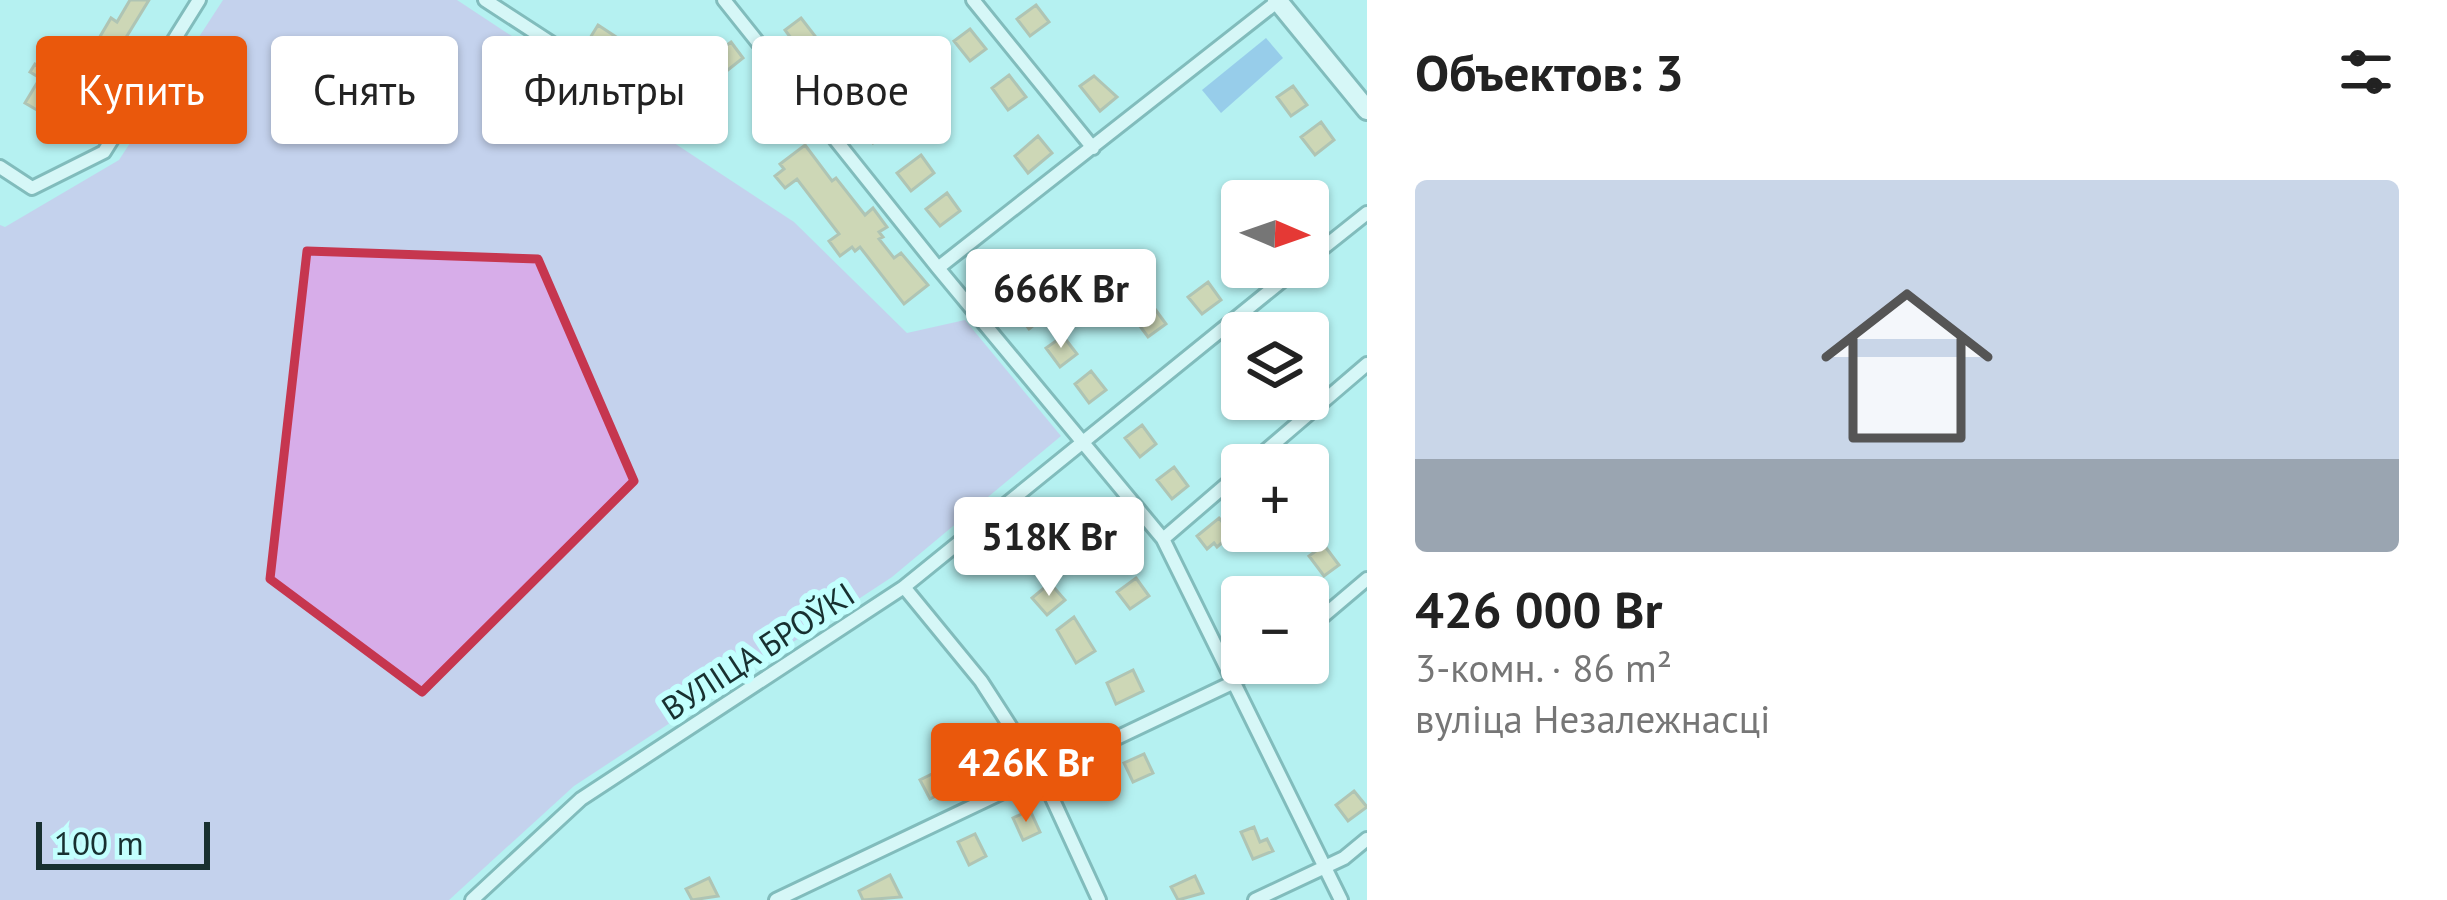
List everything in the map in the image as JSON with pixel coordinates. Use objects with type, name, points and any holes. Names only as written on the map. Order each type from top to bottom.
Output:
[{"type":"main road","points":[[1278,0],[1367,110]]},
{"type":"street","points":[[0,167],[32,188],[104,152],[199,0]]},
{"type":"street","points":[[485,0],[540,36]]},
{"type":"street","points":[[724,0],[1163,539],[1221,660]]},
{"type":"street","points":[[973,0],[1093,148]]},
{"type":"street","points":[[938,268],[1278,0]]},
{"type":"street","points":[[1329,243],[1367,213]]},
{"type":"street","name":"ВУЛІЦА БРОЎКІ","points":[[472,900],[581,799],[904,587],[1273,288]]},
{"type":"street","points":[[1274,444],[1367,364]]},
{"type":"street","points":[[1163,539],[1221,489]]},
{"type":"street","points":[[1329,611],[1367,579]]},
{"type":"street","points":[[904,587],[982,681],[1040,774],[1099,900]]},
{"type":"street","points":[[776,900],[1230,684]]},
{"type":"street","points":[[1233,684],[1341,900]]},
{"type":"street","points":[[1255,900],[1344,858],[1367,839]]},
{"type":"highlighted area","points":[[307,251],[538,259],[634,481],[422,692],[270,579]]},
{"type":"shaded area","points":[[223,0],[457,0],[512,36],[482,36],[482,144],[676,144],[794,222],[907,333],[965,320],[1061,436],[892,577],[574,786],[449,900],[0,900],[0,225],[5,227],[119,160],[129,144],[247,144],[247,36],[200,36]]},
{"type":"water","points":[[1266,38],[1283,58],[1221,113],[1202,90]]},
{"type":"building","points":[[130,0],[149,0],[127,36],[100,36],[111,18],[117,22]]},
{"type":"building","points":[[1036,5],[1049,22],[1030,36],[1017,19]]},
{"type":"building","points":[[801,18],[815,36],[789,36],[785,30]]},
{"type":"building","points":[[598,25],[615,36],[591,36]]},
{"type":"building","points":[[970,29],[986,49],[970,61],[954,41]]},
{"type":"building","points":[[731,42],[743,58],[728,70]]},
{"type":"building","points":[[1009,75],[1026,97],[1008,110],[992,88]]},
{"type":"building","points":[[1094,76],[1117,97],[1100,111],[1080,86]]},
{"type":"building","points":[[36,85],[36,109],[25,103]]},
{"type":"building","points":[[1293,86],[1307,105],[1291,116],[1277,97]]},
{"type":"building","points":[[1321,122],[1334,140],[1315,155],[1301,137]]},
{"type":"building","points":[[1038,136],[1052,153],[1028,173],[1015,156]]},
{"type":"building","points":[[805,145],[865,215],[873,208],[887,227],[879,232],[883,237],[879,239],[894,258],[901,253],[928,285],[904,304],[860,247],[840,256],[829,241],[839,234],[797,179],[785,188],[775,176],[784,169],[780,164]]},
{"type":"building","points":[[921,155],[934,173],[911,191],[897,173]]},
{"type":"building","points":[[947,193],[960,211],[940,226],[926,209]]},
{"type":"building","points":[[1001,257],[1015,277],[998,290],[983,270]]},
{"type":"building","points":[[1208,282],[1221,300],[1202,314],[1188,297]]},
{"type":"building","points":[[1031,294],[1047,315],[1029,329],[1013,308]]},
{"type":"building","points":[[1152,305],[1166,324],[1148,337],[1134,318]]},
{"type":"building","points":[[1063,336],[1077,354],[1060,367],[1046,348]]},
{"type":"building","points":[[1091,371],[1106,390],[1089,403],[1075,384]]},
{"type":"building","points":[[1142,425],[1156,444],[1140,457],[1125,438]]},
{"type":"building","points":[[1174,467],[1188,486],[1172,499],[1157,480]]},
{"type":"building","points":[[1221,520],[1217,547],[1214,543],[1207,549],[1197,536]]},
{"type":"building","points":[[1119,532],[1131,552],[1113,563],[1101,543]]},
{"type":"building","points":[[1329,552],[1339,565],[1324,576],[1309,556]]},
{"type":"building","points":[[1136,578],[1149,596],[1130,609],[1117,592]]},
{"type":"building","points":[[1050,583],[1065,600],[1047,615],[1032,598]]},
{"type":"building","points":[[1074,617],[1095,651],[1076,663],[1057,630]]},
{"type":"building","points":[[1133,670],[1143,691],[1116,704],[1107,683]]},
{"type":"building","points":[[980,749],[991,771],[974,779],[964,757]]},
{"type":"building","points":[[1144,754],[1153,773],[1133,782],[1124,763]]},
{"type":"building","points":[[940,770],[949,789],[930,799],[920,780]]},
{"type":"building","points":[[1354,791],[1367,807],[1348,821],[1336,805]]},
{"type":"building","points":[[1030,810],[1040,832],[1023,840],[1013,818]]},
{"type":"building","points":[[1254,827],[1260,842],[1267,839],[1273,851],[1253,859],[1241,832]]},
{"type":"building","points":[[975,834],[986,856],[969,865],[958,842]]},
{"type":"building","points":[[890,875],[901,897],[863,900],[859,891]]},
{"type":"building","points":[[1195,876],[1203,893],[1178,900],[1171,887]]},
{"type":"building","points":[[709,878],[718,896],[692,900],[686,889]]}]
